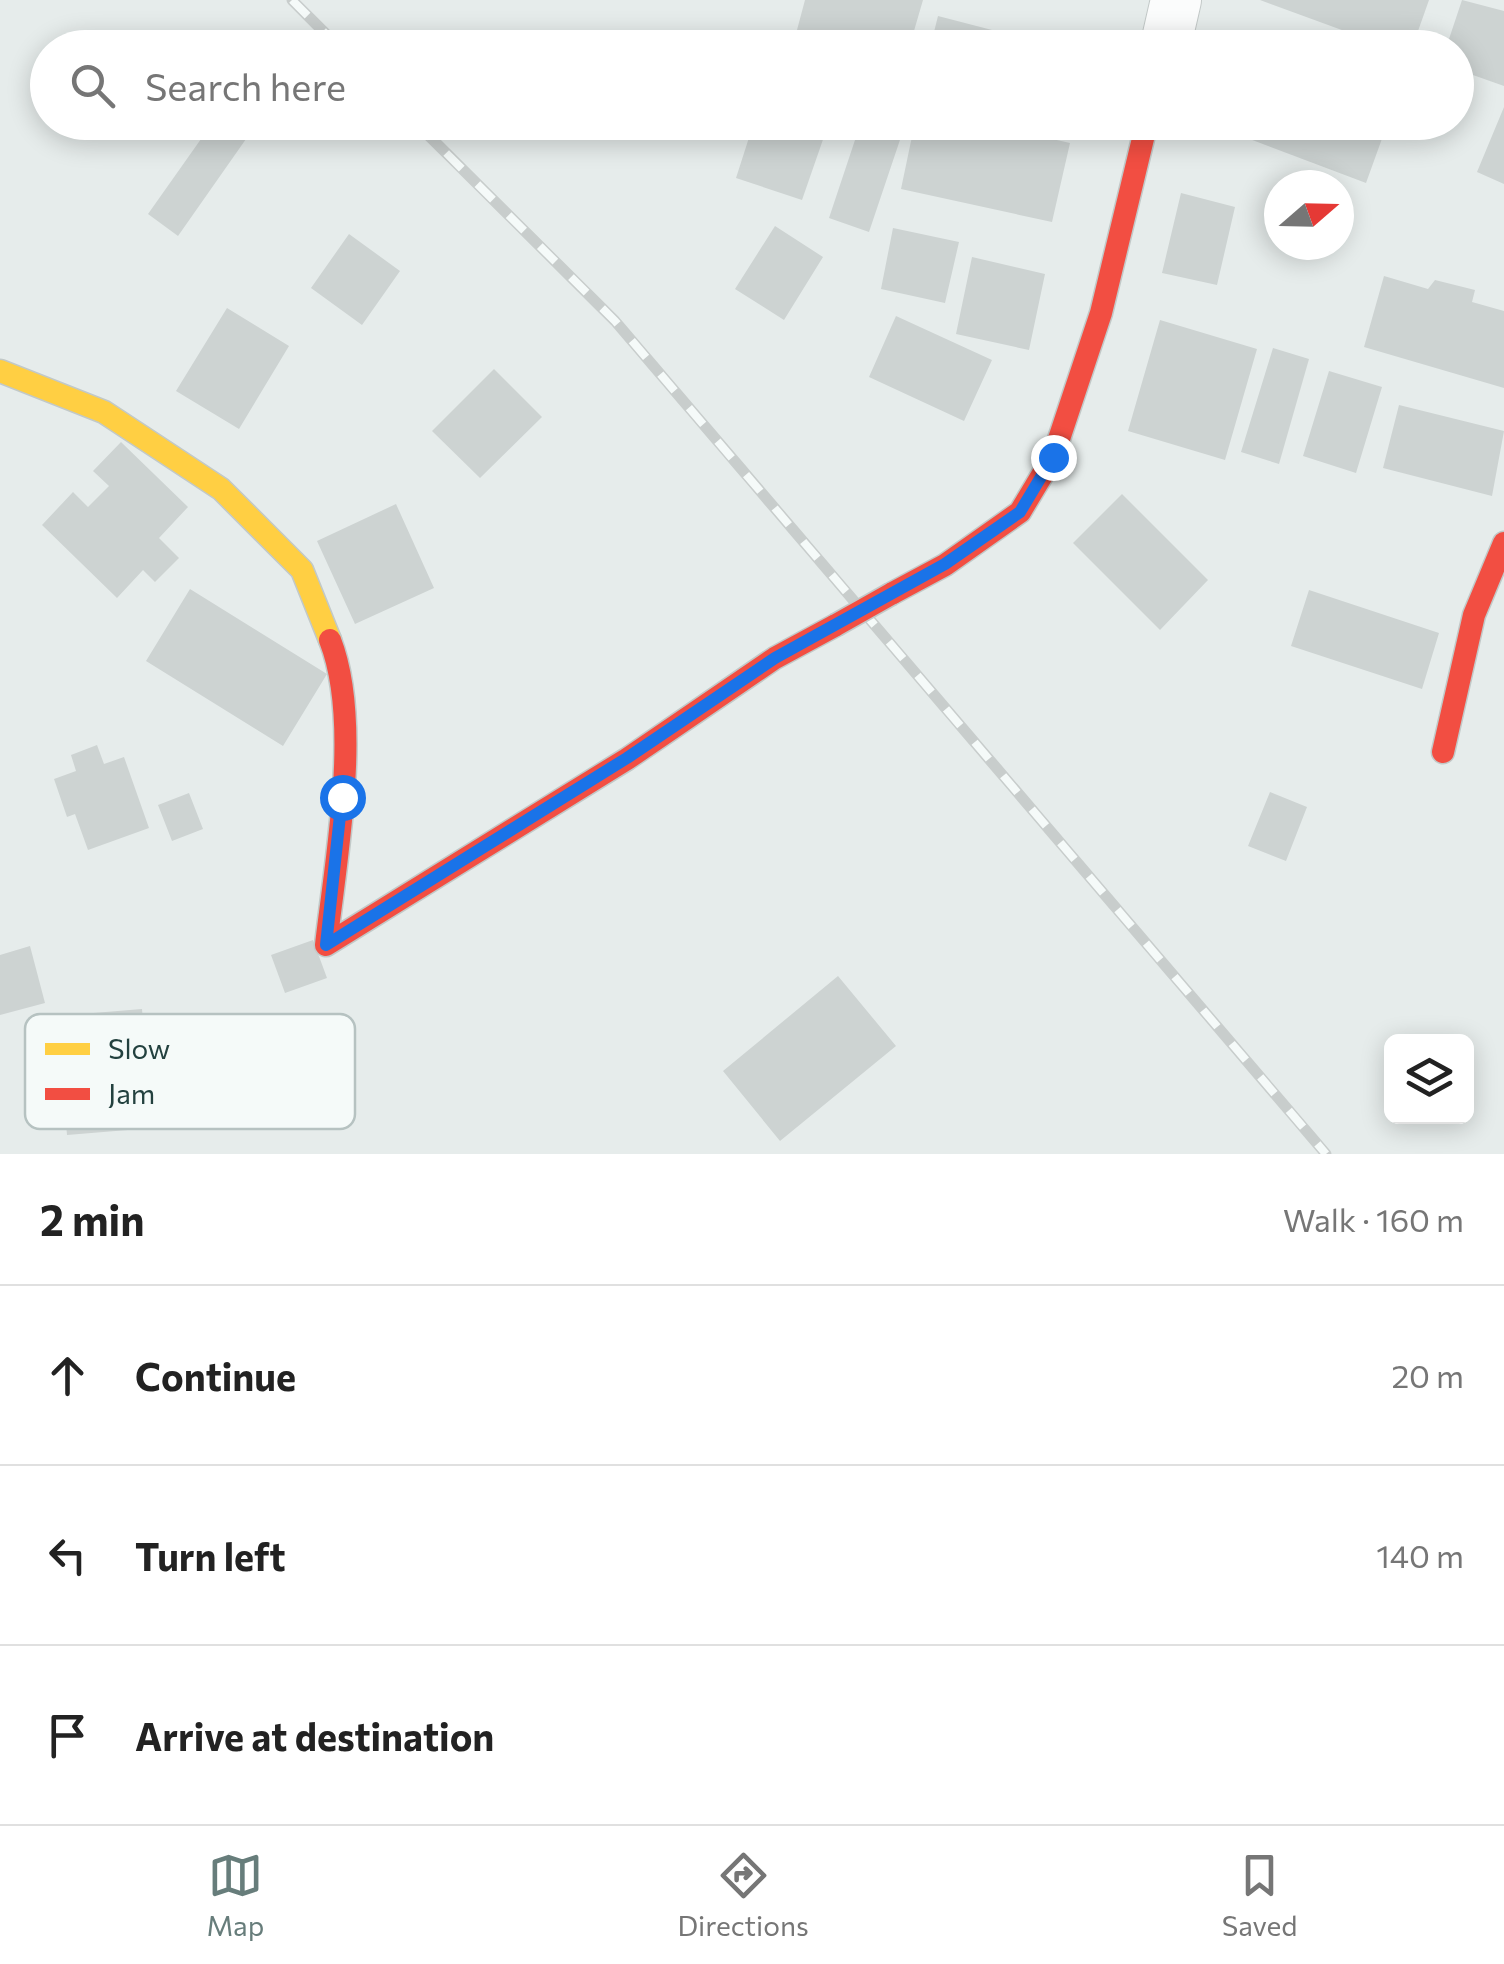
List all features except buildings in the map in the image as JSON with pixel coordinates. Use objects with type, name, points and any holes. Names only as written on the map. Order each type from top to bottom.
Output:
[{"type":"street","points":[[1169,30],[1176,0]]},
{"type":"street","points":[[0,372],[104,412],[206,480],[302,570],[343,674],[342,797],[326,945],[627,758],[775,658],[945,564],[1020,512],[1053,457],[1101,313],[1143,140]]},
{"type":"street","points":[[1443,752],[1474,616],[1504,544]]},
{"type":"railway","points":[[292,0],[322,30]]},
{"type":"railway","points":[[433,140],[615,321],[1326,1154]]},
{"type":"traffic: slow","points":[[0,371],[104,412],[221,489],[302,570],[330,640]]},
{"type":"traffic: jam","points":[[891,594],[945,565],[1020,512],[1053,457],[1101,313],[1143,140]]},
{"type":"traffic: jam","points":[[1443,752],[1474,615],[1504,543]]},
{"type":"traffic: jam","points":[[836,625],[891,594]]},
{"type":"traffic: jam","points":[[326,945],[627,759],[775,658],[836,625]]},
{"type":"traffic: jam","points":[[326,945],[345,749],[339,673],[330,640]]},
{"type":"route","points":[[342,797],[326,945],[627,758],[775,658],[945,564],[1020,512],[1053,457]]}]
